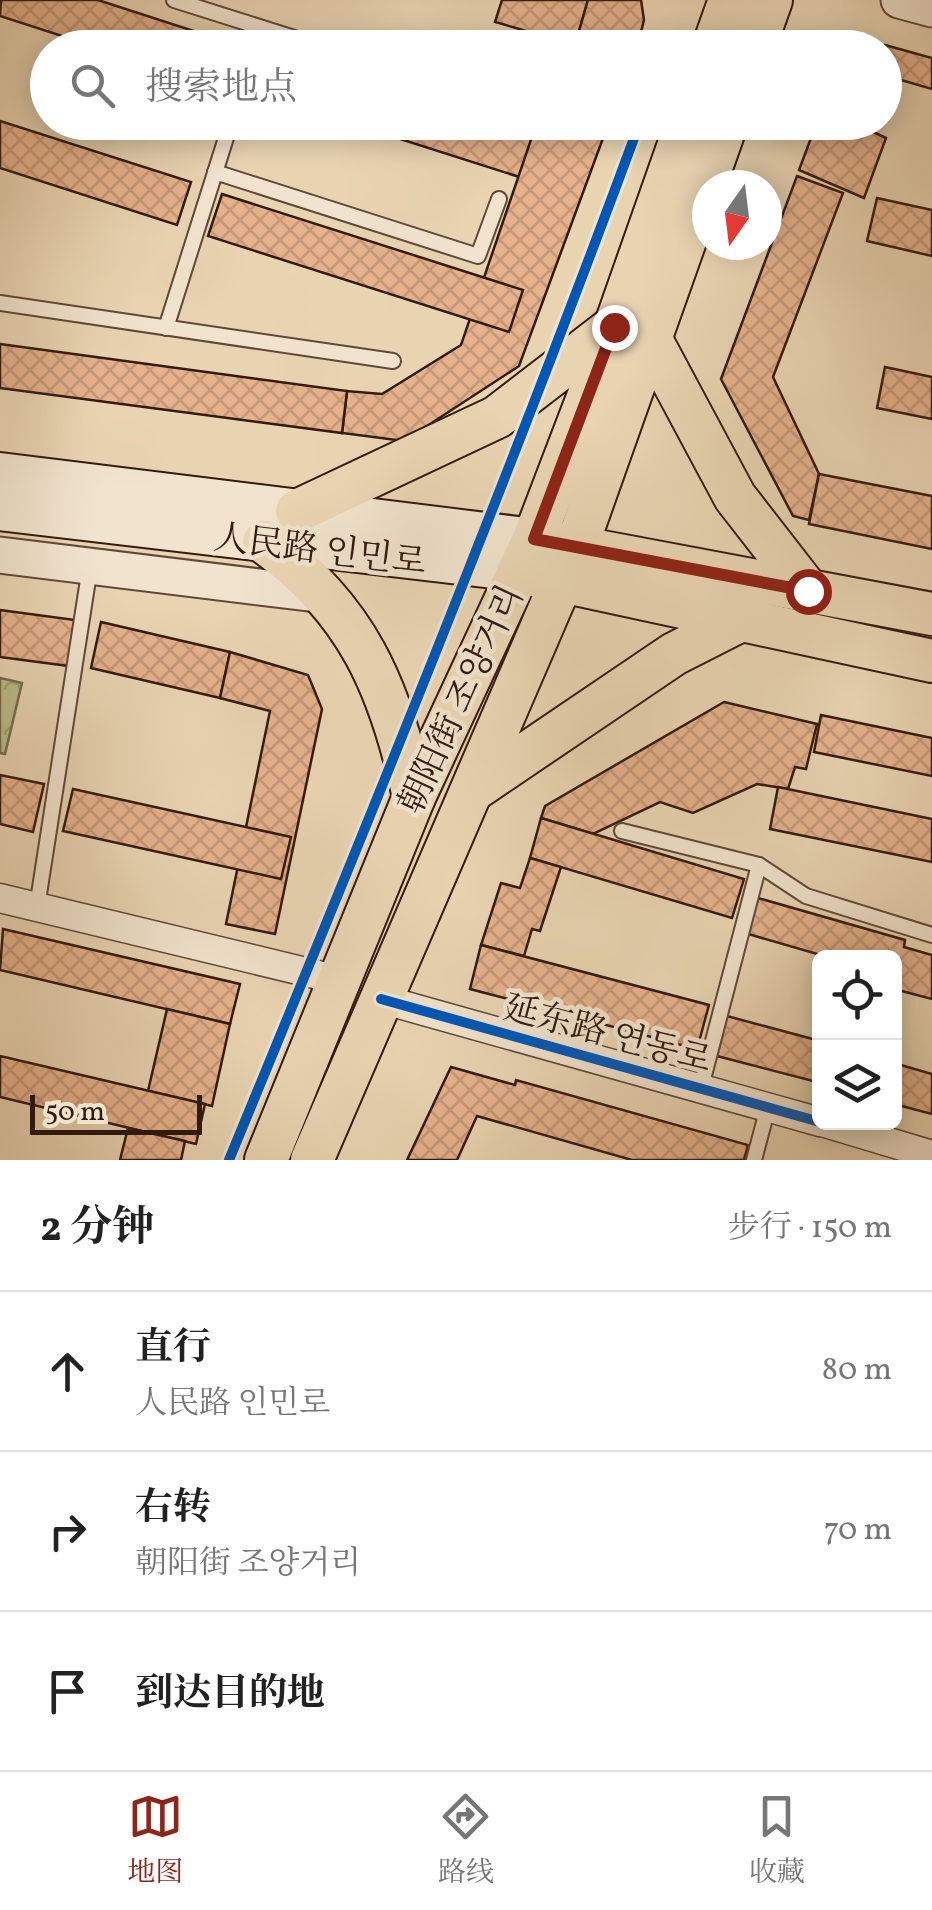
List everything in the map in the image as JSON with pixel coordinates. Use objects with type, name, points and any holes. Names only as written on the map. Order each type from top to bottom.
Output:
[{"type":"main road","points":[[719,30],[730,0]]},
{"type":"main road","points":[[760,30],[770,0]]},
{"type":"main road","name":"朝阳街 조양거리","points":[[312,1160],[568,564],[682,140]]},
{"type":"main road","name":"朝阳街 조양거리","points":[[266,1160],[414,797],[633,334],[720,140]]},
{"type":"main road","points":[[297,511],[497,417],[633,334],[735,497],[808,591]]},
{"type":"main road","name":"人民路 인민로","points":[[0,473],[297,511],[568,564],[808,591],[932,614]]},
{"type":"main road","name":"人民路 인민로","points":[[0,510],[264,542],[526,555]]},
{"type":"main road","points":[[264,542],[325,595],[366,653],[384,687],[402,741],[414,797]]},
{"type":"main road","name":"人民路 인민로","points":[[568,564],[740,620],[932,662]]},
{"type":"main road","points":[[473,790],[674,654],[740,620]]},
{"type":"street","points":[[899,0],[932,9]]},
{"type":"street","points":[[0,555],[325,595]]},
{"type":"street","points":[[0,898],[338,980]]},
{"type":"street","name":"延东路 연동로","points":[[382,999],[812,1119]]},
{"type":"street","name":"延东路 연동로","points":[[848,1130],[932,1155]]},
{"type":"lane","points":[[174,0],[268,30]]},
{"type":"lane","points":[[166,328],[225,140]]},
{"type":"lane","points":[[215,172],[478,256],[499,199]]},
{"type":"lane","points":[[0,303],[394,361]]},
{"type":"lane","points":[[38,907],[90,566]]},
{"type":"lane","points":[[622,831],[759,866],[806,896],[932,935]]},
{"type":"lane","points":[[701,1087],[759,866]]},
{"type":"lane","points":[[754,1160],[768,1106]]},
{"type":"green space","points":[[0,678],[22,683],[5,754],[0,753]]},
{"type":"building","points":[[1,0],[98,0],[191,30],[43,30],[0,16]]},
{"type":"building","points":[[502,0],[588,0],[579,30],[523,30],[495,22]]},
{"type":"building","points":[[588,0],[641,0],[642,30],[579,30]]},
{"type":"building","points":[[902,50],[932,58],[932,89],[902,80]]},
{"type":"building","points":[[0,121],[30,131],[30,140],[59,140],[191,182],[177,225],[0,168]]},
{"type":"building","points":[[403,140],[549,140],[571,147],[557,189]]},
{"type":"building","points":[[531,140],[602,140],[519,366],[404,441],[342,433],[347,391],[382,394],[461,345]]},
{"type":"building","points":[[810,140],[885,140],[864,198],[799,170]]},
{"type":"building","points":[[797,176],[843,193],[773,377],[819,474],[809,520],[793,516],[721,379],[766,260],[782,260],[782,216]]},
{"type":"building","points":[[222,194],[523,290],[509,332],[208,236]]},
{"type":"building","points":[[877,198],[932,210],[932,256],[867,241]]},
{"type":"building","points":[[0,344],[347,391],[342,433],[0,388]]},
{"type":"building","points":[[885,367],[932,377],[932,419],[877,408]]},
{"type":"building","points":[[819,474],[932,496],[932,549],[809,524]]},
{"type":"building","points":[[0,610],[75,620],[69,666],[0,657]]},
{"type":"building","points":[[101,622],[230,652],[220,698],[91,668]]},
{"type":"building","points":[[230,652],[308,675],[322,709],[275,934],[226,924],[270,711],[220,698]]},
{"type":"building","points":[[724,702],[817,724],[806,769],[795,767],[788,789],[757,784],[693,813],[660,802],[593,834],[541,818],[545,806]]},
{"type":"building","points":[[821,715],[932,738],[932,776],[814,752]]},
{"type":"building","points":[[0,775],[44,784],[33,832],[0,824]]},
{"type":"building","points":[[778,787],[932,819],[932,862],[770,829]]},
{"type":"building","points":[[73,789],[291,837],[281,879],[63,831]]},
{"type":"building","points":[[541,818],[744,879],[732,918],[530,858]]},
{"type":"building","points":[[530,858],[561,867],[540,931],[532,929],[524,956],[481,945],[501,883],[520,888]]},
{"type":"building","points":[[758,898],[905,940],[904,947],[932,955],[932,999],[902,991],[902,950],[812,953],[748,934]]},
{"type":"building","points":[[3,929],[240,984],[230,1024],[0,970]]},
{"type":"building","points":[[481,945],[709,1005],[697,1049],[470,989]]},
{"type":"building","points":[[167,1009],[230,1024],[212,1106],[148,1091]]},
{"type":"building","points":[[727,1016],[812,1039],[812,1081],[717,1056]]},
{"type":"building","points":[[0,1056],[205,1104],[196,1144],[0,1097]]},
{"type":"building","points":[[902,1065],[932,1074],[932,1114],[902,1106]]},
{"type":"building","points":[[451,1067],[515,1085],[516,1080],[748,1145],[744,1160],[632,1160],[477,1116],[457,1160],[407,1160]]},
{"type":"building","points":[[128,1128],[185,1141],[181,1160],[120,1160]]},
{"type":"cycle path","points":[[229,1160],[439,643],[633,140]]},
{"type":"cycle path","points":[[381,999],[812,1120]]},
{"type":"route","points":[[614,327],[534,539],[808,591]]}]
